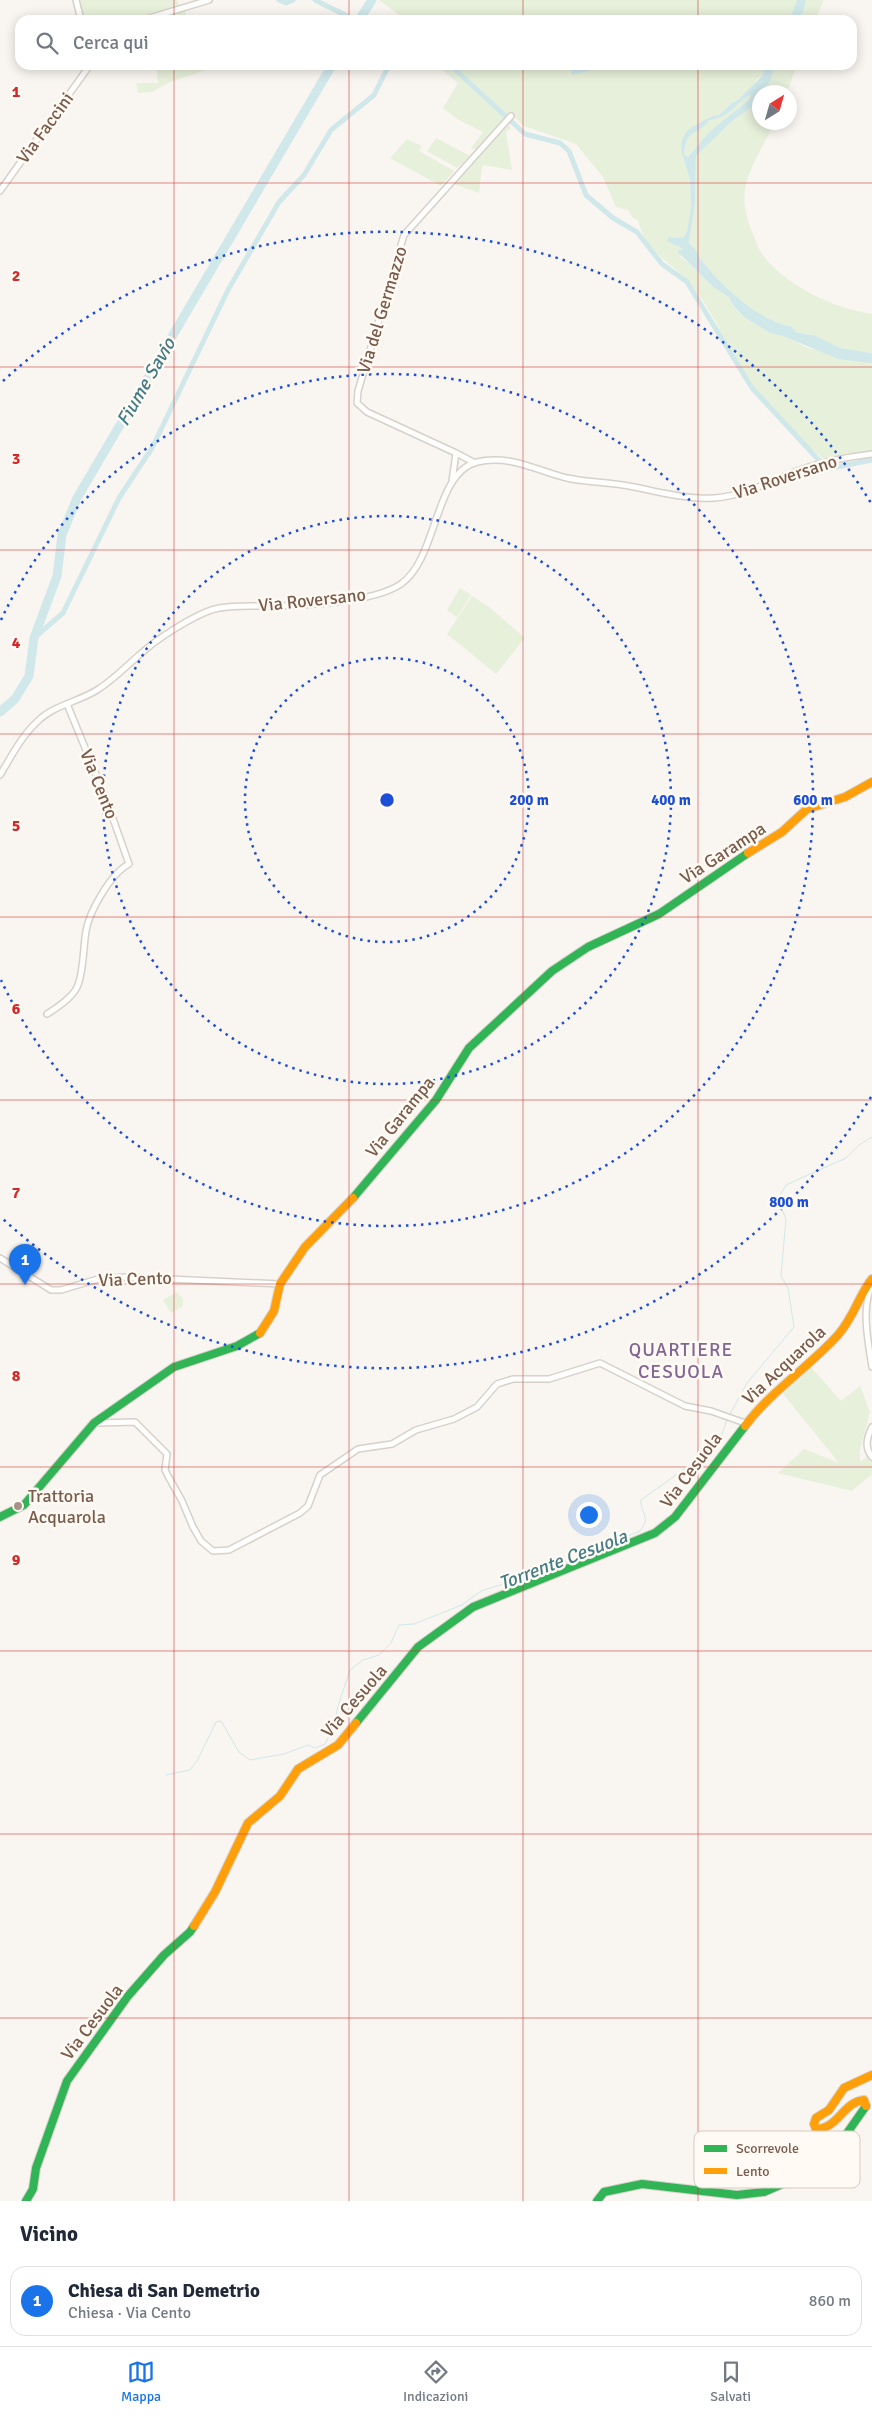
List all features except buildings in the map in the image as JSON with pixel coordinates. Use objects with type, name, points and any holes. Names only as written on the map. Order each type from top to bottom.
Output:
[{"type":"street","points":[[76,0],[80,15]]},
{"type":"street","points":[[160,15],[209,0]]},
{"type":"street","name":"Via Faccini","points":[[0,191],[86,70]]},
{"type":"street","name":"Via del Germazzo","points":[[475,463],[367,412],[357,403],[358,391],[404,235],[511,116]]},
{"type":"street","points":[[452,482],[456,453]]},
{"type":"street","name":"Via Roversano","points":[[0,775],[35,723],[46,714],[97,690],[114,678],[163,635],[203,613],[224,607],[289,606],[355,598],[386,592],[398,586],[410,576],[419,563],[452,482],[464,468],[475,463],[506,461],[531,466],[570,478],[621,484],[699,498],[722,497],[741,493],[827,462],[848,456],[872,454]]},
{"type":"street","name":"Via Cento","points":[[47,1014],[57,1008],[78,987],[84,957],[86,930],[94,910],[118,872],[129,864],[105,796],[67,704]]},
{"type":"street","name":"Via Garampa","points":[[0,1518],[24,1506],[94,1423],[174,1367],[237,1346],[259,1334],[274,1311],[280,1284],[305,1247],[346,1207],[436,1100],[469,1048],[552,971],[588,946],[659,914],[738,859],[782,832],[807,810],[845,796],[872,782]]},
{"type":"street","name":"Via Cento","points":[[0,1258],[51,1290],[61,1290],[98,1279],[125,1276],[280,1284]]},
{"type":"street","points":[[872,1281],[866,1301],[867,1335],[872,1367]]},
{"type":"street","name":"Via Acquarola","points":[[94,1423],[136,1422],[161,1446],[166,1454],[165,1470],[182,1501],[193,1527],[208,1548],[213,1552],[220,1552],[238,1546],[300,1513],[308,1506],[320,1475],[358,1449],[392,1444],[416,1430],[454,1419],[478,1406],[498,1384],[513,1379],[548,1379],[600,1364],[685,1406],[711,1411],[745,1423],[839,1334],[857,1309],[868,1284],[872,1281]]},
{"type":"street","name":"Via Cesuola","points":[[26,2201],[33,2189],[36,2168],[67,2081],[128,1996],[164,1955],[190,1932],[216,1892],[243,1832],[255,1816],[280,1796],[298,1769],[338,1745],[418,1648],[473,1607],[503,1593],[655,1534],[675,1517],[745,1423]]},
{"type":"street","points":[[872,1427],[867,1438],[867,1451],[872,1457]]},
{"type":"street","points":[[847,2131],[866,2110],[867,2104],[864,2100],[858,2099],[847,2106],[830,2126],[822,2130],[816,2129],[814,2124],[816,2118],[829,2110],[844,2088],[872,2075]]},
{"type":"street","points":[[597,2201],[604,2192],[642,2184],[737,2195],[764,2192],[775,2188]]},
{"type":"green space","points":[[79,0],[177,0],[180,6],[150,15],[82,15]]},
{"type":"green space","points":[[379,0],[797,0],[791,15],[399,15]]},
{"type":"green space","points":[[806,0],[824,0],[817,15],[801,15]]},
{"type":"green space","points":[[185,10],[186,15],[172,15]]},
{"type":"green space","points":[[157,70],[206,70],[170,82],[152,92],[138,93],[136,83],[158,83]]},
{"type":"green space","points":[[442,70],[764,70],[763,75],[757,79],[747,93],[719,115],[711,116],[686,132],[681,150],[690,180],[691,207],[687,231],[683,238],[669,237],[685,250],[680,257],[690,264],[713,287],[729,297],[732,305],[744,317],[770,333],[784,336],[808,348],[872,363],[872,452],[825,460],[778,416],[744,374],[714,319],[697,293],[680,273],[652,248],[641,231],[638,220],[633,218],[628,210],[616,207],[603,177],[576,144],[524,126],[510,113],[503,119],[511,128],[506,132],[512,170],[484,165],[482,167],[479,193],[453,182],[479,152],[471,148],[483,132],[457,119],[443,108],[458,83]]},
{"type":"green space","points":[[773,70],[795,70],[790,85],[767,85],[771,80]]},
{"type":"green space","points":[[750,95],[751,97],[746,102],[709,132],[688,157],[684,155],[685,146],[690,136],[705,125],[709,119],[717,119]]},
{"type":"green space","points":[[752,107],[752,130],[771,130],[747,180],[745,189],[746,213],[758,247],[775,269],[800,287],[828,302],[872,314],[872,353],[840,348],[809,334],[796,332],[791,326],[767,318],[729,290],[709,269],[689,243],[695,203],[696,156],[731,122]]},
{"type":"green space","points":[[436,138],[470,156],[457,168],[427,151]]},
{"type":"green space","points":[[407,139],[422,146],[419,151],[454,171],[441,186],[390,158]]},
{"type":"green space","points":[[460,588],[471,595],[457,617],[447,610]]},
{"type":"green space","points":[[472,596],[489,607],[525,638],[496,674],[447,634]]},
{"type":"green space","points":[[177,1292],[183,1299],[183,1306],[171,1313],[163,1300]]},
{"type":"green space","points":[[809,1365],[841,1401],[860,1386],[870,1412],[860,1450],[860,1462],[868,1456],[872,1458],[872,1474],[852,1491],[778,1473],[804,1449],[839,1463],[780,1390]]},
{"type":"water","points":[[797,0],[806,0],[801,15],[791,15]]},
{"type":"water","points":[[571,70],[592,70],[572,75]]},
{"type":"water","points":[[764,70],[773,70],[771,80],[767,85],[753,85],[763,75]]},
{"type":"water","points":[[752,86],[752,107],[731,122],[696,156],[695,203],[689,243],[718,279],[754,310],[767,318],[791,326],[796,332],[816,336],[840,348],[872,353],[872,363],[838,359],[783,336],[770,333],[744,317],[732,304],[729,297],[713,287],[677,251],[684,249],[667,241],[669,237],[683,238],[687,231],[691,207],[690,180],[681,150],[682,140],[686,132],[692,127],[712,116],[719,115]],"holes":[[[750,95],[751,97],[746,102],[709,132],[688,157],[684,155],[687,140],[693,133],[701,129],[709,120],[721,117]]]},
{"type":"waterway","points":[[279,0],[286,3],[293,0]]},
{"type":"waterway","points":[[315,0],[345,15]]},
{"type":"waterway","name":"Fiume Savio","points":[[362,15],[372,0]]},
{"type":"waterway","name":"Fiume Savio","points":[[0,712],[15,699],[29,676],[34,638],[57,576],[62,535],[77,498],[329,70]]},
{"type":"waterway","points":[[34,638],[63,613],[119,498],[152,448],[228,290],[279,202],[304,175],[331,130],[374,95],[386,70]]},
{"type":"waterway","points":[[455,70],[525,134],[560,143],[569,151],[586,195],[613,218],[637,232],[662,264],[687,282],[752,388],[827,469],[872,460]]},
{"type":"waterway","name":"Torrente Cesuola","points":[[729,1416],[747,1383],[794,1327],[788,1288],[781,1276],[786,1219],[778,1199],[786,1185],[846,1158],[859,1145],[872,1137]]},
{"type":"waterway","name":"Torrente Cesuola","points":[[166,1775],[190,1770],[198,1759],[216,1722],[221,1721],[239,1752],[250,1760],[284,1754],[308,1745],[315,1748],[325,1744],[332,1730],[350,1670],[363,1660],[379,1655],[391,1643],[399,1625],[414,1624],[462,1605],[481,1591],[541,1572],[640,1531],[645,1522],[641,1500],[712,1449],[722,1434],[727,1420]]},
{"type":"traffic: fast","points":[[353,1198],[436,1100],[469,1048],[552,971],[588,947],[659,914],[748,853]]},
{"type":"traffic: fast","points":[[0,1517],[24,1505],[94,1423],[174,1367],[237,1346],[260,1333]]},
{"type":"traffic: fast","points":[[356,1723],[418,1647],[473,1607],[655,1533],[675,1517],[745,1426]]},
{"type":"traffic: fast","points":[[26,2201],[33,2189],[36,2168],[67,2081],[128,1996],[164,1955],[190,1932],[194,1926]]},
{"type":"traffic: fast","points":[[848,2131],[866,2106]]},
{"type":"traffic: fast","points":[[597,2201],[604,2192],[642,2184],[737,2195],[764,2192],[773,2188]]},
{"type":"traffic: slow","points":[[748,853],[782,832],[807,809],[845,797],[872,782]]},
{"type":"traffic: slow","points":[[260,1333],[274,1311],[280,1284],[305,1247],[353,1198]]},
{"type":"traffic: slow","points":[[745,1426],[778,1390],[838,1335],[872,1279]]},
{"type":"traffic: slow","points":[[194,1926],[215,1892],[248,1823],[280,1796],[298,1769],[338,1745],[356,1723]]},
{"type":"traffic: slow","points":[[866,2106],[864,2100],[857,2102],[851,2105],[830,2125],[816,2129],[814,2124],[816,2118],[829,2110],[844,2088],[872,2075]]},
{"type":"place","name":"Chiesa di San Demetrio","points":[[25,1285]]},
{"type":"place","name":"Trattoria Acquarola","points":[[18,1506]]},
{"type":"district","name":"QUARTIERE CESUOLA","points":[[681,1361]]}]
